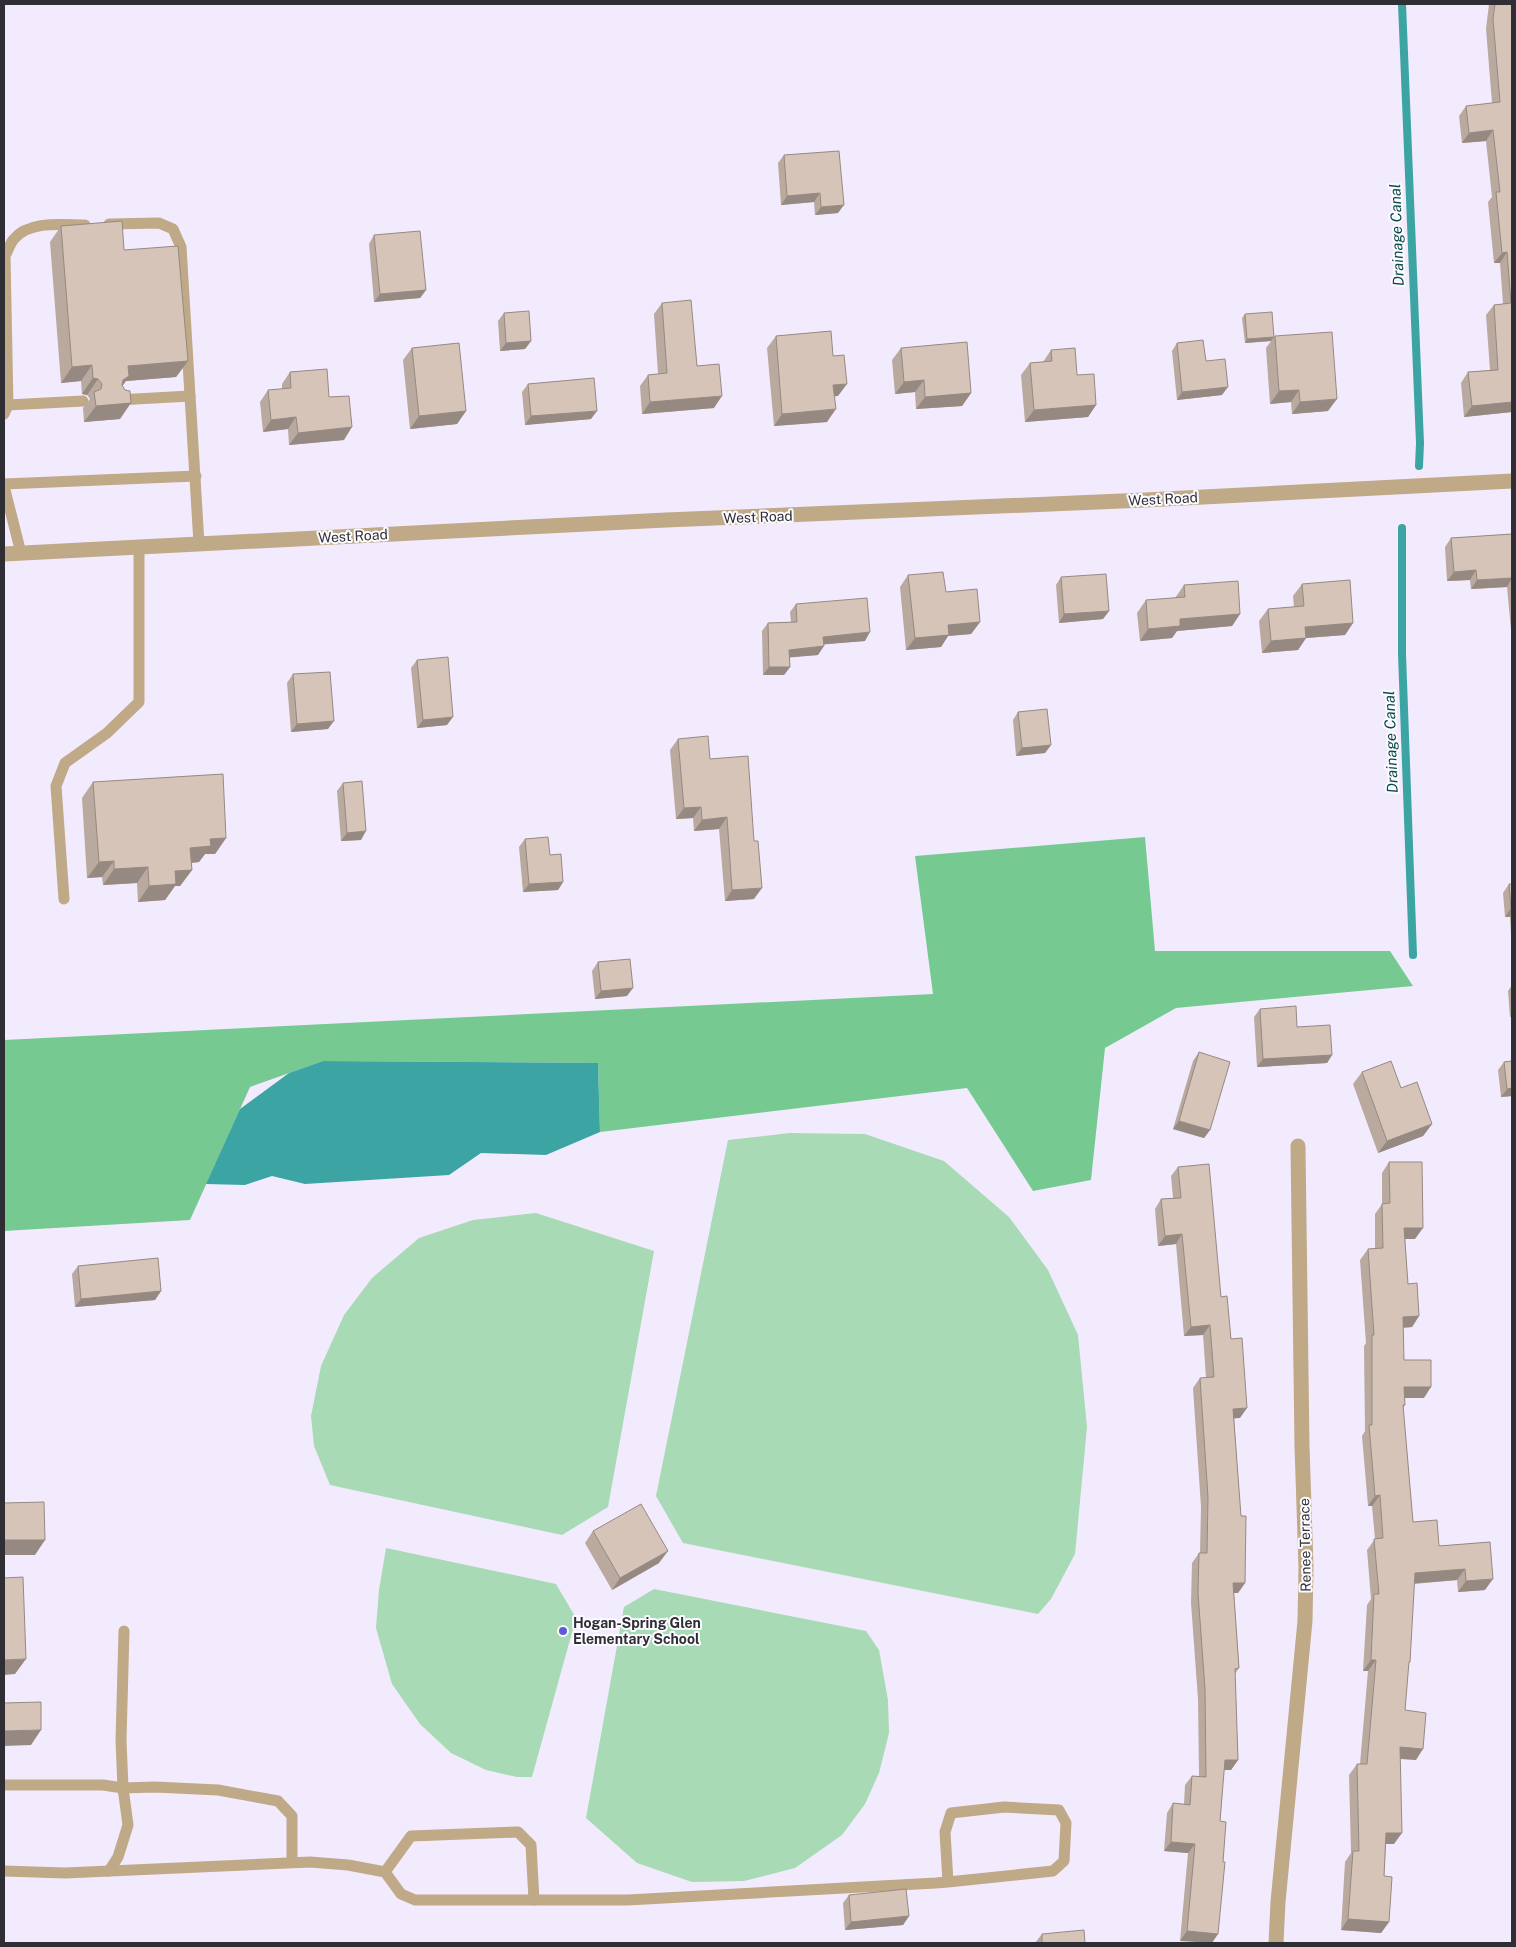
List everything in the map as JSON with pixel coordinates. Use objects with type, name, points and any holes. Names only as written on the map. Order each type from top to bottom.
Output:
[{"type":"street","name":"West Road","points":[[4,554],[1512,482]]},
{"type":"street","name":"Renee Terrace","points":[[1276,1943],[1278,1902],[1305,1621],[1306,1566],[1302,1446],[1298,1146]]},
{"type":"lane","points":[[83,401],[6,410],[5,256],[14,238],[28,229],[45,226],[159,223],[173,229],[182,247],[199,544]]},
{"type":"lane","points":[[118,400],[190,396]]},
{"type":"lane","points":[[22,553],[4,485],[196,476]]},
{"type":"lane","points":[[64,899],[56,786],[65,764],[107,733],[139,702],[139,548]]},
{"type":"lane","points":[[109,1871],[118,1857],[128,1825],[123,1788],[121,1740],[124,1631]]},
{"type":"lane","points":[[4,1786],[103,1785],[123,1788],[155,1787],[218,1790],[278,1801],[292,1816],[292,1862]]},
{"type":"lane","points":[[4,1871],[64,1873],[292,1862],[348,1865],[385,1872],[401,1894],[415,1900],[628,1900],[762,1894],[948,1882],[1053,1871],[1064,1861],[1066,1823],[1059,1810],[1004,1807],[951,1813],[945,1832],[948,1882]]},
{"type":"lane","points":[[385,1872],[411,1836],[518,1832],[531,1845],[534,1900]]},
{"type":"shaded area","points":[[1145,837],[1155,951],[1390,951],[1413,986],[1176,1008],[1105,1048],[1091,1180],[1033,1191],[967,1088],[600,1132],[598,1063],[323,1061],[250,1087],[190,1220],[4,1231],[4,1040],[933,994],[915,856]]},
{"type":"shaded area","points":[[323,1061],[598,1063],[600,1132],[546,1155],[481,1153],[449,1175],[305,1184],[272,1176],[245,1185],[206,1184],[240,1109],[289,1073]]},
{"type":"shaded area","points":[[790,1133],[865,1134],[944,1161],[1009,1217],[1048,1270],[1078,1335],[1087,1427],[1075,1554],[1051,1599],[1038,1614],[683,1543],[656,1496],[728,1140]]},
{"type":"shaded area","points":[[536,1213],[654,1251],[608,1507],[562,1535],[330,1485],[314,1446],[311,1416],[321,1366],[344,1315],[372,1278],[419,1238],[473,1220]]},
{"type":"shaded area","points":[[386,1548],[556,1584],[576,1618],[532,1777],[517,1777],[486,1770],[451,1753],[420,1724],[392,1684],[376,1628],[379,1590]]},
{"type":"shaded area","points":[[654,1589],[866,1631],[879,1650],[888,1700],[889,1733],[879,1773],[865,1804],[842,1835],[795,1868],[744,1881],[692,1882],[637,1863],[586,1818],[624,1607]]},
{"type":"building","points":[[1495,4],[1512,4],[1512,402],[1472,406],[1468,372],[1498,370],[1494,305],[1511,303],[1507,252],[1502,253],[1496,192],[1500,192],[1493,130],[1469,133],[1466,106],[1500,102],[1493,19]]},
{"type":"building","points":[[839,151],[844,205],[821,207],[820,193],[787,196],[784,155]]},
{"type":"building","points":[[122,221],[124,250],[178,246],[188,361],[128,366],[129,376],[123,380],[122,385],[125,390],[130,391],[131,403],[96,406],[94,392],[101,389],[102,384],[98,379],[93,378],[92,365],[72,367],[61,226]]},
{"type":"building","points":[[420,231],[426,290],[380,294],[374,235]]},
{"type":"building","points":[[691,300],[697,366],[719,364],[722,396],[650,402],[648,375],[667,373],[662,303]]},
{"type":"building","points":[[529,311],[531,341],[506,343],[504,313]]},
{"type":"building","points":[[1272,312],[1274,337],[1247,339],[1245,314]]},
{"type":"building","points":[[831,331],[833,356],[844,355],[847,384],[833,385],[836,409],[782,414],[776,336]]},
{"type":"building","points":[[1332,332],[1337,399],[1300,402],[1299,390],[1279,391],[1275,336]]},
{"type":"building","points":[[1203,340],[1206,361],[1225,359],[1228,387],[1182,392],[1177,343]]},
{"type":"building","points":[[967,342],[971,393],[925,397],[924,380],[904,382],[901,348]]},
{"type":"building","points":[[459,343],[466,411],[419,416],[412,348]]},
{"type":"building","points":[[1075,348],[1077,375],[1094,374],[1096,405],[1034,410],[1030,363],[1052,361],[1051,350]]},
{"type":"building","points":[[327,369],[329,397],[349,396],[352,427],[298,433],[296,417],[271,420],[268,390],[291,388],[290,372]]},
{"type":"building","points":[[594,378],[597,411],[531,416],[528,384]]},
{"type":"building","points":[[1512,534],[1512,578],[1477,580],[1476,570],[1454,572],[1451,538]]},
{"type":"building","points":[[943,572],[946,592],[977,589],[980,622],[948,625],[949,635],[915,638],[908,575]]},
{"type":"building","points":[[1106,574],[1109,611],[1064,614],[1061,577]]},
{"type":"building","points":[[1350,580],[1353,623],[1305,627],[1306,638],[1271,641],[1268,609],[1304,606],[1302,584]]},
{"type":"building","points":[[1238,581],[1240,614],[1180,619],[1180,626],[1148,629],[1146,600],[1185,597],[1184,585]]},
{"type":"building","points":[[867,598],[870,632],[823,637],[824,646],[789,650],[790,667],[769,667],[768,623],[797,622],[796,604]]},
{"type":"building","points":[[448,657],[453,717],[423,720],[417,660]]},
{"type":"building","points":[[330,672],[334,721],[297,724],[293,674]]},
{"type":"building","points":[[1047,709],[1051,745],[1022,748],[1018,712]]},
{"type":"building","points":[[708,736],[710,759],[748,756],[754,841],[758,841],[762,888],[732,890],[727,817],[702,820],[701,807],[684,808],[678,739]]},
{"type":"building","points":[[223,774],[226,838],[210,839],[211,846],[190,848],[192,870],[175,871],[176,884],[149,886],[148,867],[114,869],[114,861],[99,862],[93,782]]},
{"type":"building","points":[[362,781],[366,831],[347,833],[343,783]]},
{"type":"building","points":[[548,837],[550,855],[561,854],[563,882],[529,884],[525,839]]},
{"type":"building","points":[[1509,884],[1512,884],[1512,908],[1511,908]]},
{"type":"building","points":[[630,959],[633,988],[601,991],[598,962]]},
{"type":"building","points":[[1296,1006],[1297,1027],[1330,1025],[1332,1055],[1263,1059],[1260,1009]]},
{"type":"building","points":[[1199,1052],[1230,1062],[1210,1130],[1179,1121]]},
{"type":"building","points":[[1391,1061],[1401,1088],[1417,1082],[1432,1124],[1387,1141],[1362,1072]]},
{"type":"building","points":[[1512,1061],[1512,1088],[1507,1089],[1504,1062]]},
{"type":"building","points":[[1389,1162],[1422,1162],[1423,1228],[1404,1228],[1408,1284],[1417,1283],[1419,1316],[1403,1317],[1404,1360],[1431,1360],[1431,1387],[1404,1387],[1405,1405],[1403,1405],[1413,1522],[1437,1520],[1439,1546],[1490,1542],[1493,1579],[1466,1581],[1465,1569],[1415,1573],[1405,1710],[1426,1713],[1423,1749],[1400,1747],[1402,1833],[1386,1833],[1384,1876],[1392,1877],[1389,1922],[1348,1919],[1353,1851],[1359,1851],[1357,1764],[1367,1764],[1376,1660],[1371,1660],[1374,1594],[1379,1594],[1374,1539],[1383,1538],[1380,1495],[1375,1496],[1369,1425],[1372,1425],[1372,1335],[1374,1335],[1368,1249],[1383,1248],[1382,1204],[1390,1203]]},
{"type":"building","points":[[1209,1164],[1221,1297],[1227,1296],[1231,1339],[1242,1338],[1247,1408],[1233,1409],[1241,1516],[1246,1516],[1245,1583],[1233,1583],[1239,1668],[1235,1669],[1238,1760],[1225,1760],[1220,1821],[1226,1822],[1223,1862],[1225,1862],[1218,1934],[1187,1931],[1195,1844],[1171,1842],[1173,1803],[1190,1805],[1192,1776],[1206,1777],[1205,1689],[1198,1593],[1199,1553],[1207,1553],[1208,1497],[1200,1378],[1214,1377],[1210,1325],[1191,1327],[1182,1234],[1165,1236],[1161,1199],[1181,1198],[1178,1167]]},
{"type":"building","points":[[158,1258],[161,1291],[81,1299],[78,1266]]},
{"type":"building","points":[[44,1502],[45,1540],[4,1540],[4,1503]]},
{"type":"building","points":[[641,1504],[668,1551],[620,1578],[593,1531]]},
{"type":"building","points":[[23,1577],[26,1659],[4,1660],[4,1578]]},
{"type":"building","points":[[41,1702],[41,1730],[4,1731],[4,1703]]},
{"type":"building","points":[[906,1889],[909,1916],[851,1922],[849,1895]]},
{"type":"building","points":[[1084,1930],[1085,1943],[1042,1943],[1042,1934]]},
{"type":"waterway","name":"Drainage Canal","points":[[1402,4],[1420,443],[1419,466]]},
{"type":"waterway","name":"Drainage Canal","points":[[1402,528],[1402,654],[1413,955]]},
{"type":"place","name":"Hogan-Spring Glen Elementary School","points":[[563,1631]]}]
